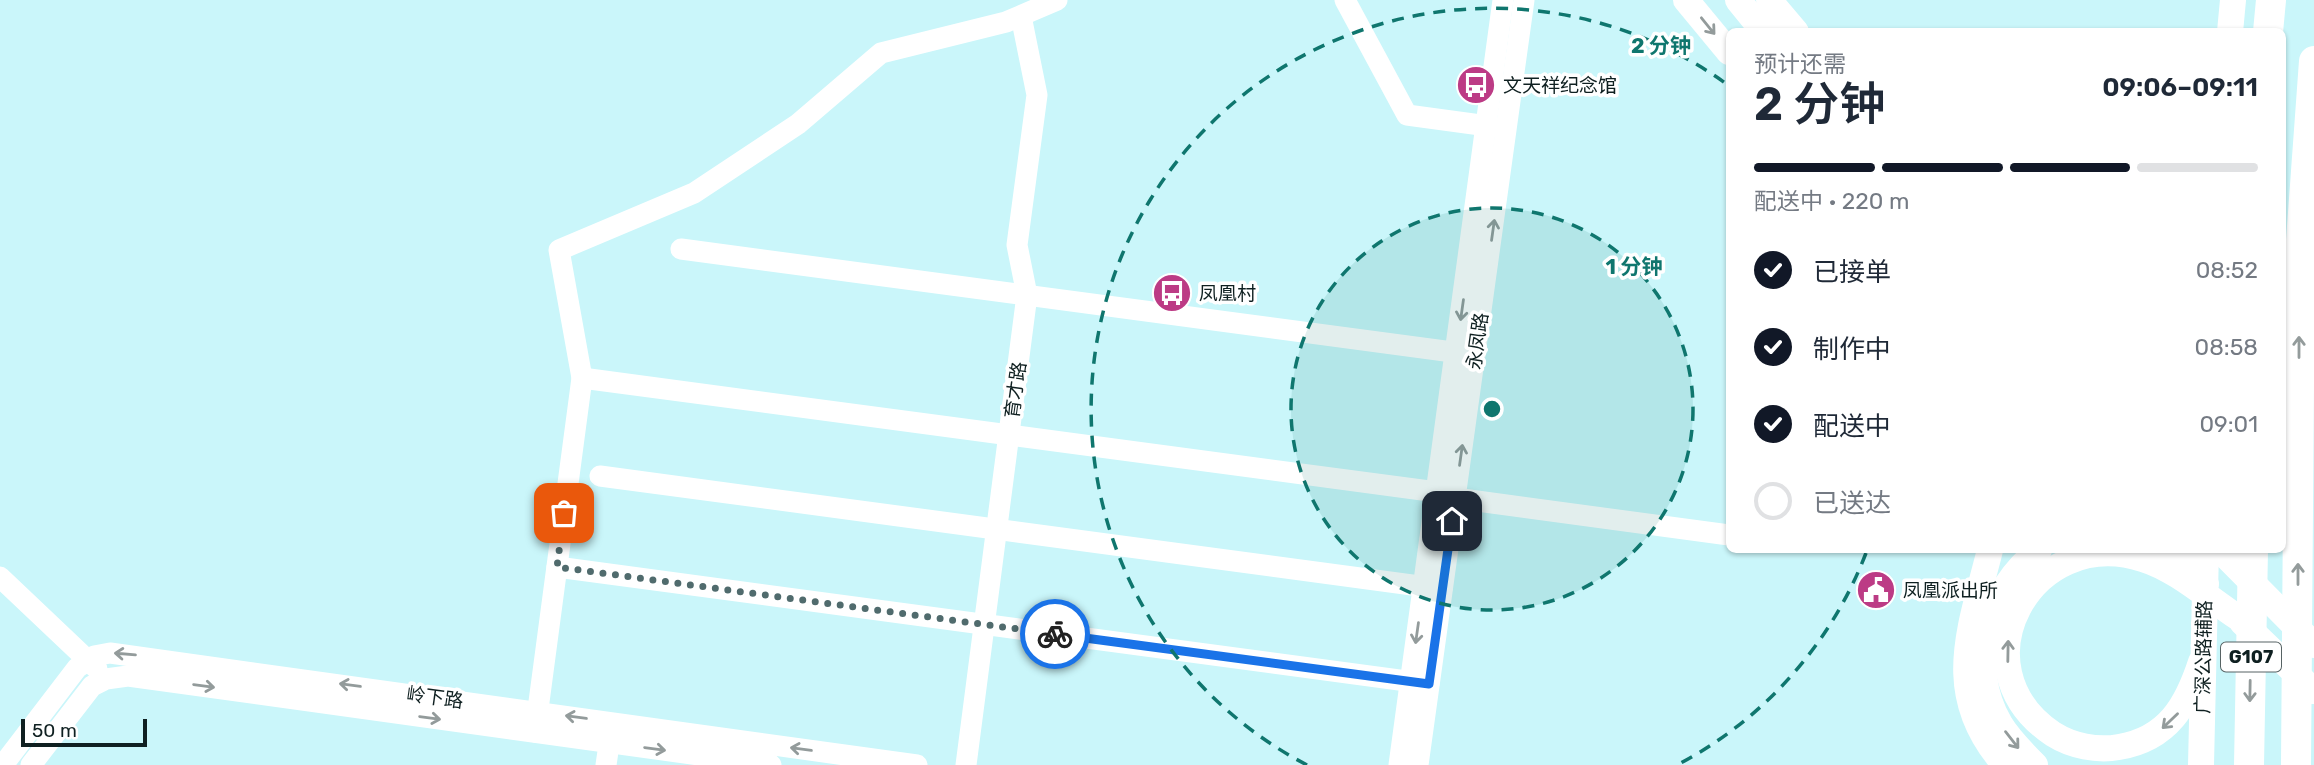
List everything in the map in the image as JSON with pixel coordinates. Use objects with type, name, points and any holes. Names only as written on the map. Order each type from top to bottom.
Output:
[{"type":"highway","points":[[2268,28],[2271,0]]},
{"type":"highway","name":"G107","points":[[2296,765],[2300,254],[2314,61]]},
{"type":"highway","name":"G107","points":[[2249,765],[2253,553]]},
{"type":"main road","points":[[1686,0],[1726,48]]},
{"type":"main road","points":[[1738,0],[1761,28]]},
{"type":"main road","points":[[1769,0],[1793,28]]},
{"type":"main road","points":[[2230,28],[2233,0]]},
{"type":"main road","points":[[1989,553],[1967,638],[1965,680],[1978,728],[2005,765]]},
{"type":"main road","points":[[2035,553],[2021,564],[2005,583],[1994,606],[1986,632],[1984,664],[1988,695],[2000,724],[2035,765]]},
{"type":"main road","points":[[2202,662],[2183,707],[2155,734],[2132,745],[2110,749],[2090,748],[2062,739],[2039,724],[2023,707],[2011,683],[2006,656],[2009,631],[2017,608],[2034,584],[2049,570],[2069,561],[2115,553],[2144,559],[2166,570],[2237,618]]},
{"type":"main road","points":[[2176,553],[2237,618],[2314,691]]},
{"type":"main road","name":"广深公路辅路","points":[[2201,765],[2204,553]]},
{"type":"main road","points":[[2209,553],[2248,579]]},
{"type":"main road","points":[[2223,553],[2314,645]]},
{"type":"street","points":[[536,722],[582,378],[559,250],[694,193],[798,124],[881,53],[1006,22],[1056,0]]},
{"type":"street","points":[[1345,0],[1407,115],[1488,126]]},
{"type":"street","name":"永凤路","points":[[1466,354],[1503,0]]},
{"type":"street","name":"永凤路","points":[[1409,761],[1466,354],[1524,0]]},
{"type":"street","name":"育才路","points":[[966,765],[1027,295],[1017,245],[1037,94],[1021,16]]},
{"type":"street","points":[[681,249],[1466,354]]},
{"type":"street","points":[[582,378],[1726,535]]},
{"type":"street","points":[[600,476],[1433,588]]},
{"type":"street","points":[[557,567],[1420,682]]},
{"type":"street","points":[[0,577],[106,678],[82,697],[31,765]]},
{"type":"street","name":"岭下路","points":[[88,659],[110,653],[128,653],[536,722]]},
{"type":"street","points":[[4,765],[73,673],[88,659]]},
{"type":"street","name":"岭下路","points":[[106,678],[137,677],[917,765]]},
{"type":"street","points":[[606,765],[611,732]]},
{"type":"street","name":"岭下路","points":[[611,732],[771,765]]},
{"type":"way so far","points":[[564,513],[557,567],[1055,634]]},
{"type":"place","name":"文天祥纪念馆","points":[[1476,85]]},
{"type":"place","name":"凤凰村","points":[[1172,293]]},
{"type":"place","name":"凤凰派出所","points":[[1876,590]]},
{"type":"route","points":[[1055,634],[1429,684],[1452,521]]}]
